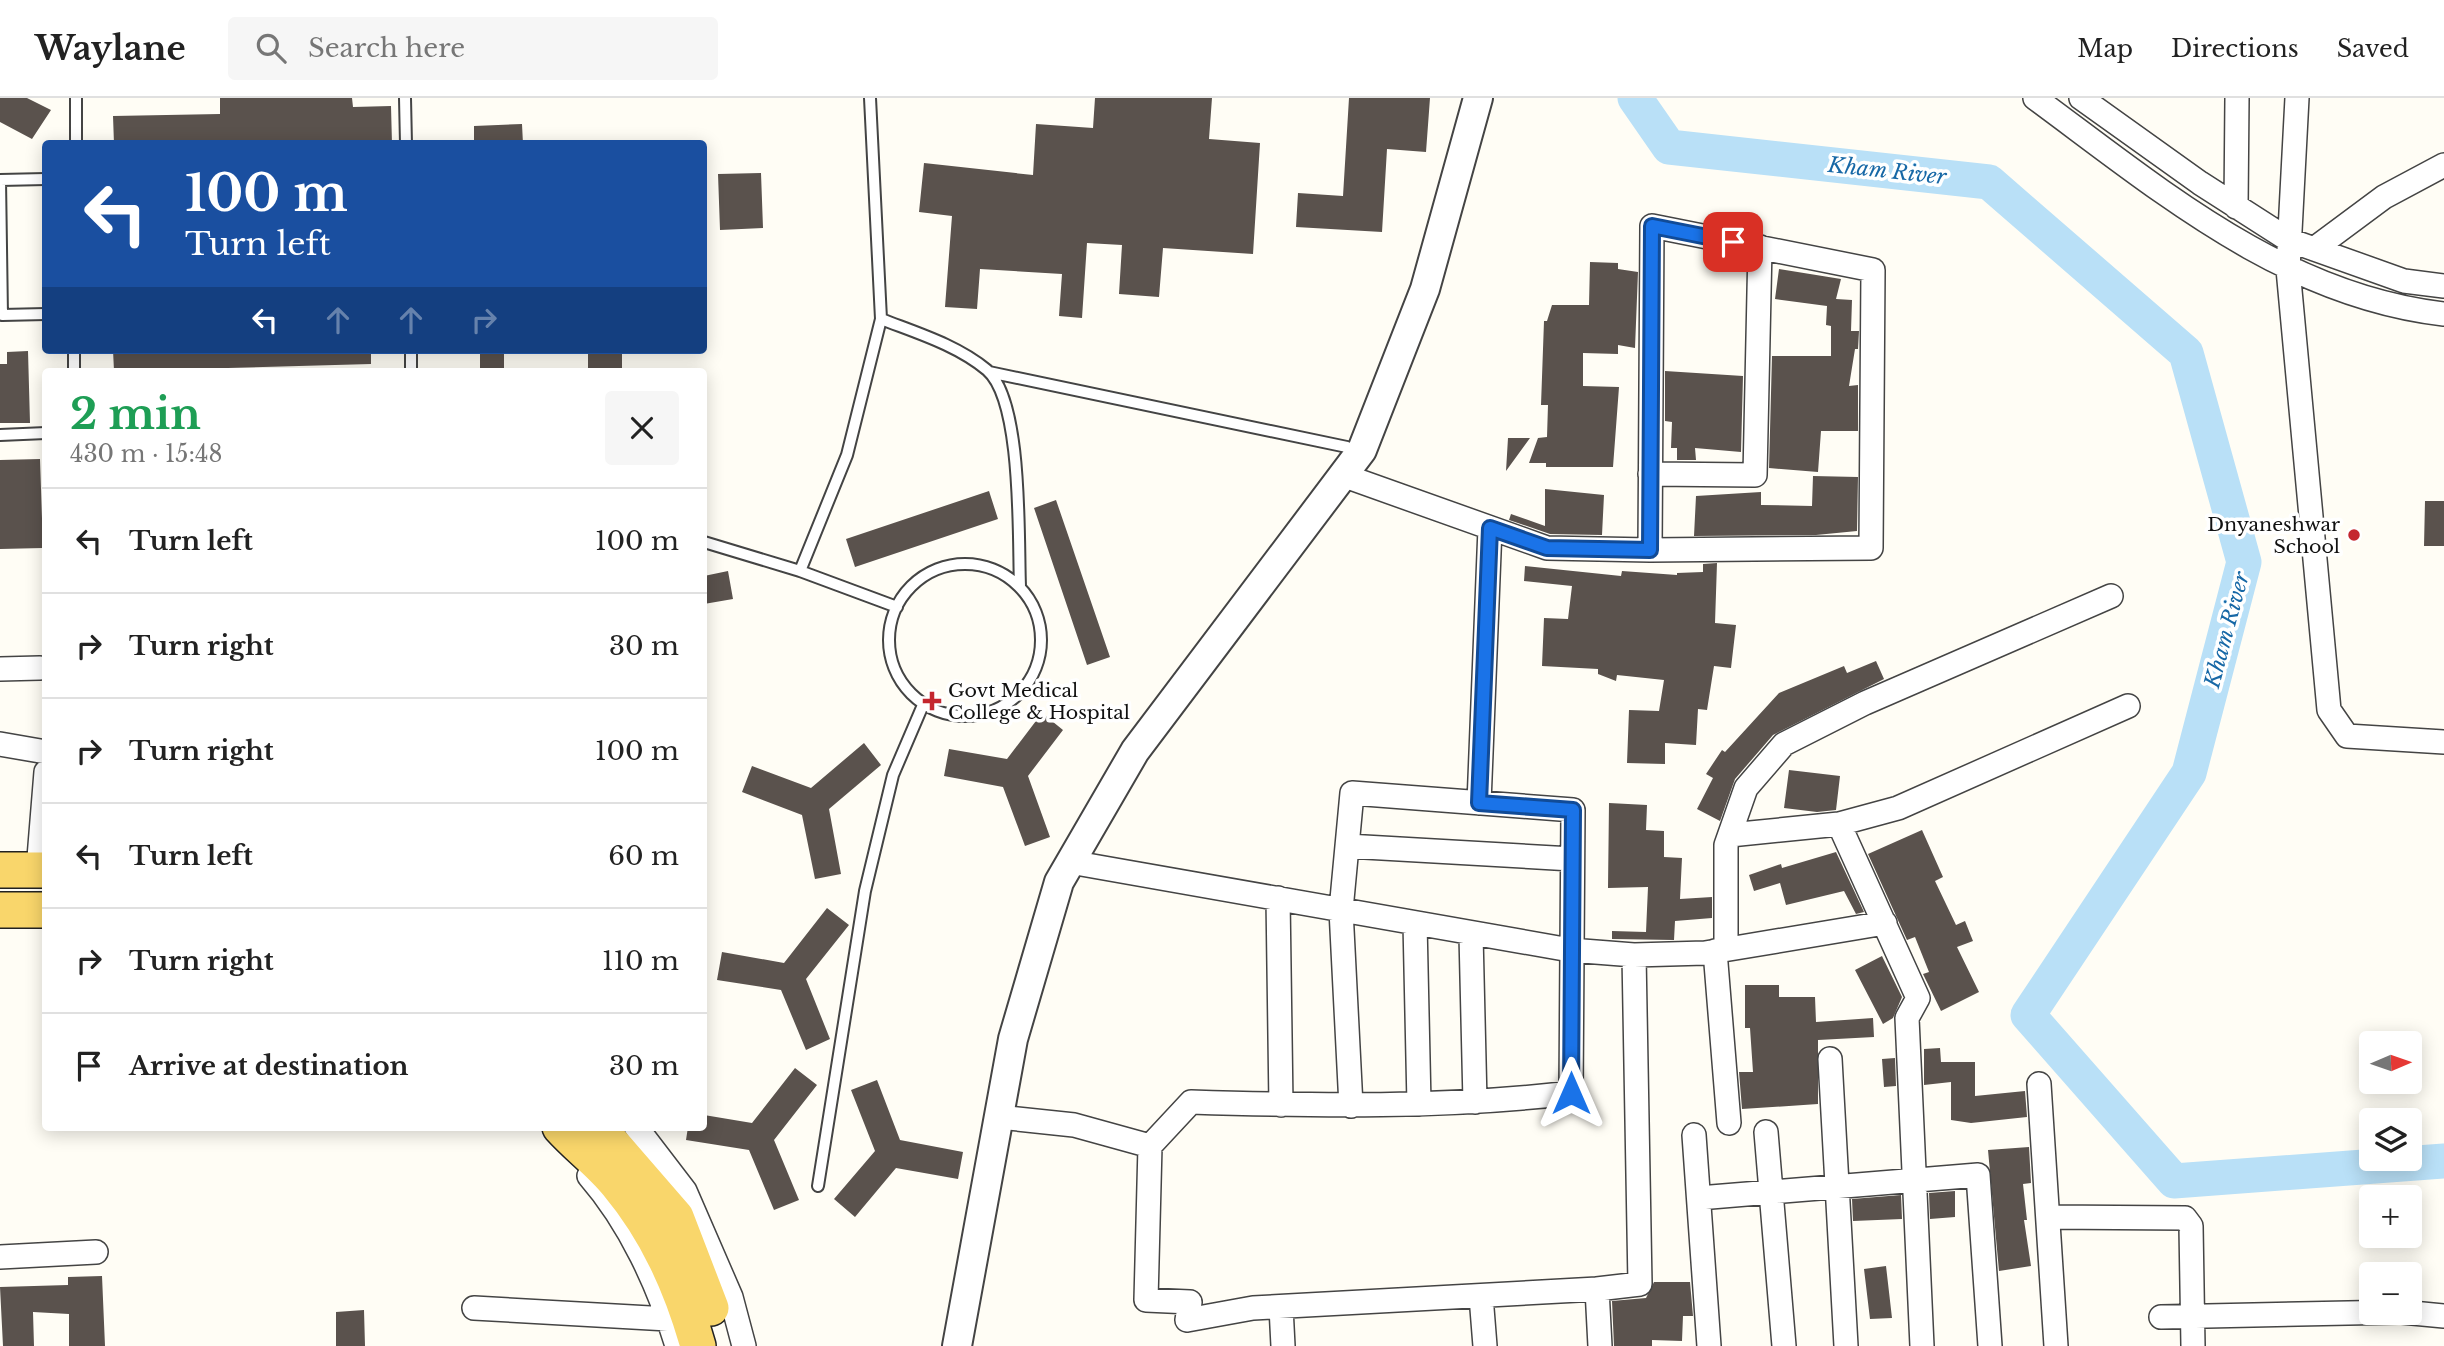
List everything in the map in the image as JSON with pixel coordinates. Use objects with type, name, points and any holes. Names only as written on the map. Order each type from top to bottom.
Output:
[{"type":"main road","points":[[0,870],[41,870]]},
{"type":"main road","points":[[0,910],[42,910]]},
{"type":"main road","points":[[581,1139],[650,1227],[683,1292],[698,1346]]},
{"type":"main road","points":[[581,1139],[676,1217],[704,1282],[723,1346]]},
{"type":"street","points":[[957,1346],[1013,1039],[1059,882],[1135,751],[1362,450],[1425,289],[1478,98]]},
{"type":"street","points":[[2035,98],[2207,225],[2288,269],[2337,289],[2424,312],[2444,314]]},
{"type":"street","points":[[2081,98],[2106,106],[2236,207],[2289,240],[2404,281],[2444,286]]},
{"type":"street","points":[[2236,207],[2237,98]]},
{"type":"street","points":[[2297,98],[2288,269],[2329,710],[2347,736],[2444,742]]},
{"type":"street","points":[[2314,249],[2384,197],[2444,164]]},
{"type":"street","points":[[1345,476],[1547,548],[1650,550],[1871,548],[1873,270],[1652,226],[1650,550]]},
{"type":"street","points":[[1650,474],[1755,475],[1760,247]]},
{"type":"street","points":[[1479,803],[1490,528]]},
{"type":"street","points":[[1729,1123],[1721,950],[1726,845],[1746,788],[1784,744],[1865,703],[2111,596]]},
{"type":"street","points":[[0,669],[40,668]]},
{"type":"street","points":[[1730,835],[1839,824],[1898,808],[2128,706]]},
{"type":"street","points":[[0,744],[42,751]]},
{"type":"street","points":[[1351,1107],[1341,909],[1352,793],[1573,810],[1571,1093],[1475,1102],[1351,1107],[1191,1102],[1150,1146],[1146,1300],[1190,1303],[1188,1320],[1252,1308],[1597,1289],[1640,1284],[1634,955]]},
{"type":"street","points":[[1839,824],[1918,999],[1907,1018],[1922,1346]]},
{"type":"street","points":[[1347,846],[1572,859]]},
{"type":"street","points":[[41,870],[42,851]]},
{"type":"street","points":[[1070,862],[1341,909],[1471,935],[1570,950],[1634,955],[1721,950],[1885,923]]},
{"type":"street","points":[[1278,898],[1281,1105]]},
{"type":"street","points":[[1415,923],[1419,1104]]},
{"type":"street","points":[[1471,935],[1475,1102]]},
{"type":"street","points":[[1830,1059],[1846,1346]]},
{"type":"street","points":[[2039,1084],[2056,1346]]},
{"type":"street","points":[[999,1117],[1074,1125],[1150,1146]]},
{"type":"street","points":[[639,1131],[685,1191],[731,1297],[744,1346]]},
{"type":"street","points":[[1766,1132],[1784,1346]]},
{"type":"street","points":[[1694,1135],[1709,1346]]},
{"type":"street","points":[[581,1139],[575,1160],[627,1229],[668,1319],[677,1346]]},
{"type":"street","points":[[1699,1198],[1970,1173],[1980,1178],[1990,1346]]},
{"type":"street","points":[[2048,1217],[2185,1217],[2191,1226],[2193,1346]]},
{"type":"street","points":[[0,1256],[96,1252]]},
{"type":"street","points":[[1597,1289],[1600,1346]]},
{"type":"street","points":[[1481,1296],[1485,1346]]},
{"type":"street","points":[[1281,1307],[1283,1346]]},
{"type":"street","points":[[474,1308],[668,1319]]},
{"type":"street","points":[[2161,1317],[2359,1313]]},
{"type":"street","points":[[2422,1314],[2444,1316]]},
{"type":"lane","points":[[76,98],[76,140]]},
{"type":"lane","points":[[405,98],[406,140]]},
{"type":"lane","points":[[800,571],[844,464],[881,319],[870,98]]},
{"type":"lane","points":[[42,179],[0,180],[2,315],[42,314]]},
{"type":"lane","points":[[881,319],[954,349],[989,372],[1347,447]]},
{"type":"lane","points":[[989,372],[1001,390],[1012,426],[1020,586],[1039,624],[1040,654],[1029,682],[1008,703],[981,715],[951,716],[923,705],[902,684],[890,657],[889,626],[900,599],[921,577],[948,565],[978,565],[1020,586]]},
{"type":"lane","points":[[0,435],[42,433]]},
{"type":"lane","points":[[707,542],[800,571],[897,607]]},
{"type":"lane","points":[[818,1186],[864,891],[893,775],[923,705]]},
{"type":"building","points":[[0,98],[27,98],[51,110],[32,139],[0,122]]},
{"type":"building","points":[[220,98],[352,98],[353,107],[391,106],[392,140],[114,140],[113,116],[220,114]]},
{"type":"building","points":[[1095,98],[1212,98],[1209,139],[1260,143],[1253,254],[1163,248],[1159,297],[1119,294],[1122,245],[1087,243],[1082,318],[1059,316],[1062,274],[980,269],[977,309],[945,307],[952,216],[919,212],[924,163],[1033,175],[1036,124],[1093,128]]},
{"type":"building","points":[[1349,98],[1430,98],[1426,152],[1387,149],[1382,232],[1296,227],[1298,193],[1343,196]]},
{"type":"building","points":[[522,124],[523,140],[474,140],[474,126]]},
{"type":"building","points":[[761,173],[763,228],[720,230],[718,174]]},
{"type":"building","points":[[1590,262],[1618,263],[1618,269],[1638,272],[1635,348],[1618,345],[1618,354],[1583,353],[1583,386],[1619,387],[1613,467],[1546,467],[1546,463],[1529,463],[1538,438],[1547,437],[1548,405],[1541,405],[1544,321],[1547,321],[1552,305],[1589,305]]},
{"type":"building","points":[[1779,269],[1841,279],[1836,299],[1852,300],[1851,331],[1859,331],[1858,349],[1855,349],[1849,386],[1858,385],[1858,431],[1821,431],[1818,472],[1769,468],[1772,356],[1831,356],[1831,326],[1826,325],[1827,306],[1775,299]]},
{"type":"building","points":[[28,351],[30,423],[0,423],[0,364],[7,364],[7,352]]},
{"type":"building","points":[[113,354],[371,354],[371,364],[114,368]]},
{"type":"building","points":[[480,354],[504,354],[504,368],[480,368]]},
{"type":"building","points":[[588,354],[622,354],[622,368],[588,368]]},
{"type":"building","points":[[1665,371],[1743,376],[1741,452],[1695,448],[1696,460],[1677,460],[1677,448],[1671,448],[1672,422],[1665,421]]},
{"type":"building","points":[[1508,438],[1530,438],[1506,471]]},
{"type":"building","points":[[40,459],[42,548],[0,549],[0,460]]},
{"type":"building","points":[[1813,476],[1858,477],[1857,531],[1816,535],[1694,536],[1696,496],[1761,492],[1761,505],[1812,506]]},
{"type":"building","points":[[1545,489],[1604,495],[1602,535],[1550,534],[1509,520],[1511,514],[1545,526]]},
{"type":"building","points":[[989,491],[998,519],[855,567],[846,539]]},
{"type":"building","points":[[1056,500],[1110,657],[1087,665],[1034,508]]},
{"type":"building","points":[[2425,501],[2444,501],[2444,546],[2424,546]]},
{"type":"building","points":[[1717,563],[1715,623],[1736,625],[1731,668],[1714,666],[1707,710],[1698,709],[1696,745],[1665,743],[1665,764],[1627,763],[1629,710],[1659,711],[1664,680],[1617,675],[1616,681],[1598,674],[1598,669],[1542,666],[1544,618],[1568,619],[1572,586],[1524,581],[1525,566],[1621,576],[1622,571],[1677,575],[1703,572],[1703,564]]},
{"type":"building","points":[[728,571],[733,599],[707,603],[707,575]]},
{"type":"building","points":[[1876,661],[1884,679],[1773,735],[1735,779],[1720,821],[1697,809],[1713,778],[1706,774],[1722,750],[1725,752],[1779,693],[1844,666],[1847,673]]},
{"type":"building","points":[[1042,713],[1063,730],[1028,776],[1050,837],[1025,846],[1003,787],[944,776],[949,749],[1007,759]]},
{"type":"building","points":[[864,743],[881,765],[829,809],[841,874],[815,879],[802,815],[742,792],[752,766],[811,788]]},
{"type":"building","points":[[1789,770],[1840,776],[1836,810],[1817,812],[1784,808]]},
{"type":"building","points":[[1609,803],[1647,805],[1646,830],[1664,831],[1664,857],[1682,858],[1680,899],[1712,897],[1712,918],[1675,921],[1674,940],[1612,939],[1612,931],[1646,932],[1648,887],[1608,888]]},
{"type":"building","points":[[1922,830],[1943,877],[1935,881],[1956,925],[1965,921],[1973,941],[1957,947],[1979,992],[1941,1011],[1923,974],[1929,972],[1915,937],[1907,940],[1868,854]]},
{"type":"building","points":[[1836,852],[1864,912],[1856,914],[1844,891],[1786,905],[1780,883],[1754,891],[1749,875],[1781,864],[1782,868]]},
{"type":"building","points":[[827,908],[849,925],[806,979],[830,1039],[806,1050],[781,990],[717,980],[722,952],[784,963]]},
{"type":"building","points":[[1882,956],[1902,997],[1893,1018],[1883,1024],[1855,970]]},
{"type":"building","points":[[1745,985],[1779,985],[1779,997],[1815,997],[1816,1022],[1873,1018],[1874,1037],[1818,1040],[1818,1104],[1742,1109],[1739,1072],[1753,1072],[1750,1028],[1745,1028]]},
{"type":"building","points":[[1940,1048],[1941,1062],[1975,1062],[1975,1096],[2025,1091],[2027,1117],[1971,1123],[1951,1120],[1951,1082],[1924,1085],[1924,1049]]},
{"type":"building","points":[[1895,1058],[1896,1086],[1884,1087],[1882,1059]]},
{"type":"building","points":[[795,1068],[817,1085],[774,1140],[799,1200],[774,1210],[749,1150],[686,1140],[687,1131],[707,1131],[707,1116],[752,1123]]},
{"type":"building","points":[[877,1080],[900,1140],[963,1152],[958,1179],[896,1168],[855,1217],[834,1199],[875,1151],[851,1090]]},
{"type":"building","points":[[2029,1147],[2031,1183],[2023,1184],[2027,1220],[2024,1220],[2031,1266],[1999,1271],[1988,1150]]},
{"type":"building","points":[[1955,1191],[1955,1217],[1930,1219],[1929,1193]]},
{"type":"building","points":[[1901,1195],[1902,1219],[1853,1221],[1852,1199]]},
{"type":"building","points":[[1886,1266],[1892,1318],[1870,1319],[1864,1269]]},
{"type":"building","points":[[102,1276],[105,1346],[69,1346],[69,1314],[33,1312],[34,1346],[3,1346],[0,1287],[68,1285],[68,1277]]},
{"type":"building","points":[[1654,1282],[1690,1282],[1693,1316],[1683,1316],[1682,1341],[1652,1340],[1652,1346],[1614,1346],[1612,1301],[1646,1298]]},
{"type":"building","points":[[364,1310],[365,1346],[336,1346],[336,1312]]},
{"type":"waterway","name":"Kham River","points":[[1635,98],[1669,147],[1989,182],[2186,353],[2244,562],[2189,773],[2028,1015],[2174,1181],[2444,1161]]},
{"type":"place","name":"Dnyaneshwar School","points":[[2354,535]]},
{"type":"place","name":"Govt Medical College & Hospital","points":[[932,701]]},
{"type":"route","points":[[1571,1093],[1573,810],[1479,803],[1490,528],[1547,548],[1650,550],[1652,226],[1733,242]]}]
